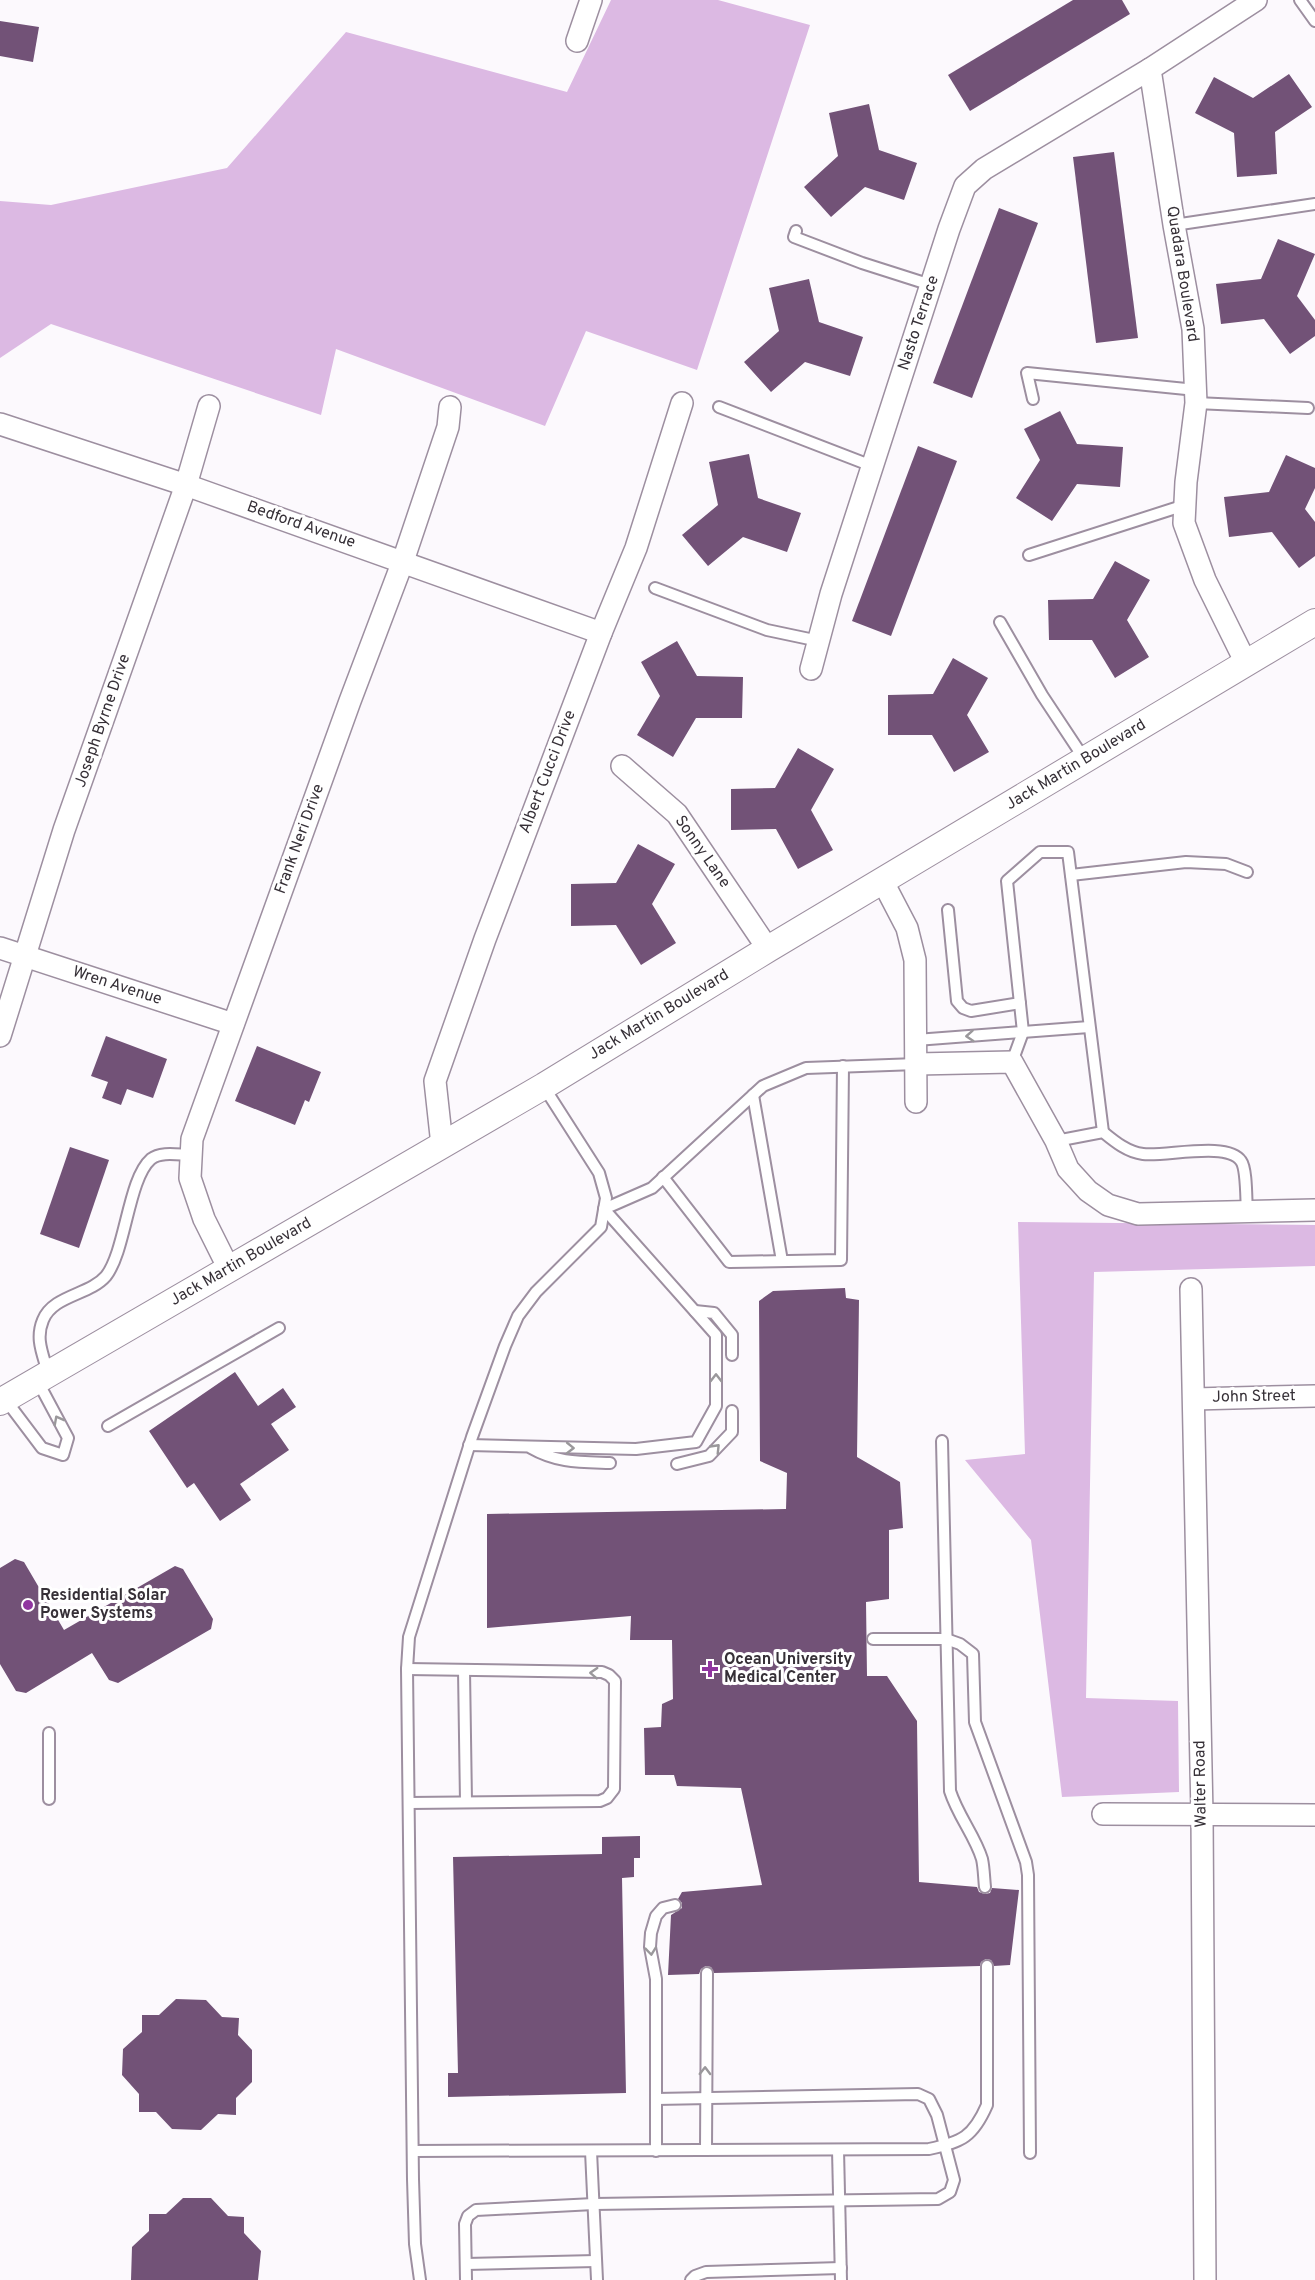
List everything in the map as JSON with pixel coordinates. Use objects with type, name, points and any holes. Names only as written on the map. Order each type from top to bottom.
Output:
[{"type":"street","points":[[577,41],[591,0]]},
{"type":"street","points":[[1150,69],[1256,0]]},
{"type":"street","name":"Quadara Boulevard","points":[[1150,69],[1193,329],[1196,397],[1186,482],[1184,524],[1205,580],[1246,663]]},
{"type":"street","name":"Nasto Terrace","points":[[812,669],[831,594],[965,186],[984,169],[1150,69]]},
{"type":"street","name":"Albert Cucci Drive","points":[[442,1145],[435,1081],[485,939],[601,633],[636,548],[682,403]]},
{"type":"street","name":"Joseph Byrne Drive","points":[[0,1036],[64,830],[186,485],[209,406]]},
{"type":"street","name":"Frank Neri Drive","points":[[229,1269],[204,1219],[190,1178],[192,1138],[350,701],[404,561],[448,427],[450,407]]},
{"type":"street","name":"Bedford Avenue","points":[[0,424],[186,485],[601,633]]},
{"type":"street","name":"Jack Martin Boulevard","points":[[2,1400],[543,1086],[1315,622]]},
{"type":"street","name":"Sonny Lane","points":[[622,766],[677,814],[768,949]]},
{"type":"street","points":[[883,882],[907,928],[915,960],[916,1102]]},
{"type":"street","name":"Wren Avenue","points":[[0,948],[233,1024]]},
{"type":"street","points":[[917,1064],[1012,1062],[1056,1141],[1068,1169],[1088,1191],[1108,1205],[1138,1214],[1315,1210]]},
{"type":"street","name":"Walter Road","points":[[1191,1289],[1202,1815],[1205,2280]]},
{"type":"street","name":"John Street","points":[[1194,1399],[1315,1396]]},
{"type":"street","points":[[1103,1814],[1315,1815]]},
{"type":"lane","points":[[1300,0],[1315,21]]},
{"type":"lane","points":[[1174,225],[1315,204]]},
{"type":"lane","points":[[796,231],[794,237],[862,263],[931,285]]},
{"type":"lane","points":[[1033,399],[1027,373],[1196,397],[1308,408]]},
{"type":"lane","points":[[719,407],[872,466]]},
{"type":"lane","points":[[1029,555],[1185,505]]},
{"type":"lane","points":[[656,588],[767,630],[819,641]]},
{"type":"lane","points":[[1000,622],[1042,695],[1086,760]]},
{"type":"lane","points":[[1012,1062],[1023,1032],[1007,881],[1040,852],[1068,852],[1103,1132],[1119,1146],[1142,1154],[1221,1151],[1235,1155],[1243,1163],[1247,1212]]},
{"type":"lane","points":[[1071,875],[1186,862],[1226,864],[1246,872]]},
{"type":"lane","points":[[948,910],[957,1001],[963,1008],[971,1011],[1020,1003]]},
{"type":"lane","points":[[916,1040],[1089,1027]]},
{"type":"lane","points":[[604,1209],[652,1188],[764,1086],[806,1068],[917,1064]]},
{"type":"lane","points":[[663,1178],[729,1262],[841,1260],[843,1066]]},
{"type":"lane","points":[[420,2280],[415,2244],[413,2151],[407,1670],[409,1637],[417,1605],[469,1445],[518,1316],[536,1292],[602,1227],[606,1198],[599,1173],[543,1086]]},
{"type":"lane","points":[[753,1095],[782,1261]]},
{"type":"lane","points":[[1056,1141],[1103,1132]]},
{"type":"lane","points":[[2,1400],[42,1448],[63,1455],[68,1438],[42,1377],[38,1334],[44,1317],[56,1305],[95,1285],[106,1275],[115,1257],[140,1178],[151,1159],[164,1154],[191,1155]]},
{"type":"lane","points":[[469,1445],[636,1449],[696,1442],[716,1406],[716,1335],[604,1209]]},
{"type":"lane","points":[[694,1311],[714,1314],[732,1335],[732,1355]]},
{"type":"lane","points":[[108,1426],[279,1328]]},
{"type":"lane","points":[[677,1464],[709,1456],[732,1432],[732,1412]]},
{"type":"lane","points":[[942,1441],[950,1791],[955,1809],[980,1854],[985,1887]]},
{"type":"lane","points":[[528,1447],[547,1457],[576,1462],[610,1463]]},
{"type":"lane","points":[[873,1639],[946,1639],[960,1644],[973,1654],[975,1722],[1028,1869],[1030,2153]]},
{"type":"lane","points":[[407,1670],[602,1672],[615,1681],[614,1789],[607,1797],[600,1801],[409,1803]]},
{"type":"lane","points":[[464,1670],[466,1802]]},
{"type":"lane","points":[[49,1732],[50,1799]]},
{"type":"lane","points":[[656,2151],[656,1979],[650,1947],[651,1933],[656,1916],[663,1908],[675,1905]]},
{"type":"lane","points":[[413,2151],[838,2150],[928,2149],[945,2146],[960,2141],[970,2134],[979,2123],[987,2105],[987,1966]]},
{"type":"lane","points":[[706,2150],[707,1973]]},
{"type":"lane","points":[[466,2280],[465,2224],[468,2216],[476,2210],[594,2204],[938,2199],[950,2192],[954,2180],[937,2115],[929,2099],[918,2094],[656,2099]]},
{"type":"lane","points":[[838,2150],[841,2280]]},
{"type":"lane","points":[[591,2151],[597,2280]]},
{"type":"lane","points":[[466,2264],[596,2261]]},
{"type":"lane","points":[[691,2280],[706,2272],[840,2268]]},
{"type":"shaded area","points":[[611,0],[718,0],[810,25],[697,370],[586,331],[545,426],[336,349],[321,415],[51,324],[0,358],[0,201],[51,205],[227,168],[346,32],[567,92]]},
{"type":"shaded area","points":[[1018,1222],[1315,1225],[1315,1266],[1094,1272],[1086,1698],[1178,1701],[1179,1792],[1062,1797],[1031,1540],[965,1460],[1025,1454]]},
{"type":"building","points":[[1073,0],[1122,0],[1130,14],[970,111],[948,75]]},
{"type":"building","points":[[0,21],[39,27],[33,62],[0,56]]},
{"type":"building","points":[[1289,74],[1312,107],[1275,132],[1277,174],[1237,177],[1234,133],[1195,113],[1214,77],[1253,98]]},
{"type":"building","points":[[869,104],[879,150],[917,163],[904,200],[865,187],[831,217],[804,187],[838,156],[829,113]]},
{"type":"building","points":[[1114,152],[1138,338],[1096,343],[1073,157]]},
{"type":"building","points":[[999,208],[1038,223],[972,398],[933,383]]},
{"type":"building","points":[[1278,239],[1315,254],[1297,296],[1315,320],[1315,336],[1290,354],[1264,319],[1221,324],[1216,284],[1261,279]]},
{"type":"building","points":[[809,279],[819,322],[863,337],[850,376],[805,362],[771,392],[744,362],[779,331],[769,288]]},
{"type":"building","points":[[1060,411],[1077,444],[1123,447],[1120,487],[1077,484],[1052,521],[1016,498],[1040,460],[1024,429]]},
{"type":"building","points":[[918,446],[957,461],[891,636],[852,621]]},
{"type":"building","points":[[749,454],[758,498],[801,513],[787,552],[743,537],[708,566],[682,535],[718,505],[709,462]]},
{"type":"building","points":[[1286,455],[1315,468],[1315,488],[1305,509],[1315,522],[1315,556],[1299,568],[1272,532],[1229,537],[1224,497],[1269,492]]},
{"type":"building","points":[[1115,561],[1150,580],[1127,620],[1149,657],[1115,678],[1092,640],[1049,640],[1048,600],[1093,599]]},
{"type":"building","points":[[677,641],[697,676],[743,677],[742,718],[696,718],[673,757],[637,735],[660,696],[641,662]]},
{"type":"building","points":[[953,658],[988,678],[967,715],[989,752],[954,772],[932,735],[888,735],[888,695],[933,694]]},
{"type":"building","points":[[798,748],[834,769],[811,810],[833,850],[798,869],[776,829],[731,830],[731,789],[775,788]]},
{"type":"building","points":[[638,844],[675,864],[652,904],[676,943],[641,965],[616,925],[571,926],[571,884],[616,883]]},
{"type":"building","points":[[106,1036],[167,1059],[153,1098],[127,1089],[121,1105],[102,1098],[108,1082],[91,1076]]},
{"type":"building","points":[[257,1046],[321,1072],[309,1102],[305,1100],[295,1125],[235,1101]]},
{"type":"building","points":[[70,1147],[109,1160],[79,1248],[40,1234]]},
{"type":"building","name":"Ocean University Medical Center","points":[[845,1288],[846,1298],[859,1300],[857,1457],[900,1482],[903,1528],[889,1530],[889,1599],[866,1602],[867,1676],[887,1676],[917,1721],[919,1882],[977,1887],[979,1892],[985,1894],[990,1893],[992,1888],[1019,1890],[1010,1965],[994,1966],[991,1960],[986,1959],[981,1962],[980,1966],[714,1973],[711,1967],[706,1966],[699,1974],[668,1975],[671,1915],[682,1908],[682,1903],[678,1899],[682,1892],[762,1885],[741,1788],[677,1786],[674,1775],[645,1775],[644,1728],[661,1727],[662,1704],[673,1699],[672,1640],[630,1640],[631,1616],[487,1628],[487,1514],[786,1509],[787,1473],[760,1461],[759,1301],[773,1291]]},
{"type":"building","points":[[235,1372],[258,1406],[283,1388],[296,1407],[271,1424],[289,1450],[240,1484],[251,1500],[220,1521],[194,1483],[187,1488],[149,1431]]},
{"type":"building","points":[[15,1559],[24,1562],[64,1630],[175,1566],[183,1569],[213,1619],[211,1629],[118,1683],[109,1680],[92,1653],[26,1693],[16,1691],[0,1664],[0,1568]]},
{"type":"building","points":[[640,1836],[640,1858],[634,1858],[634,1877],[622,1878],[626,2093],[448,2097],[448,2073],[458,2073],[453,1857],[602,1854],[602,1837]]},
{"type":"building","points":[[176,1999],[206,2000],[222,2017],[239,2018],[238,2035],[252,2050],[252,2082],[236,2098],[236,2115],[218,2114],[201,2130],[172,2129],[156,2112],[139,2112],[139,2094],[122,2075],[123,2049],[142,2032],[142,2015],[159,2015]]},
{"type":"building","points":[[183,2198],[211,2198],[228,2216],[244,2217],[244,2233],[261,2251],[258,2280],[131,2280],[132,2247],[149,2231],[149,2214],[166,2214]]},
{"type":"place","name":"Residential Solar Power Systems","points":[[28,1605]]},
{"type":"place","name":"Ocean University Medical Center","points":[[710,1669]]}]
